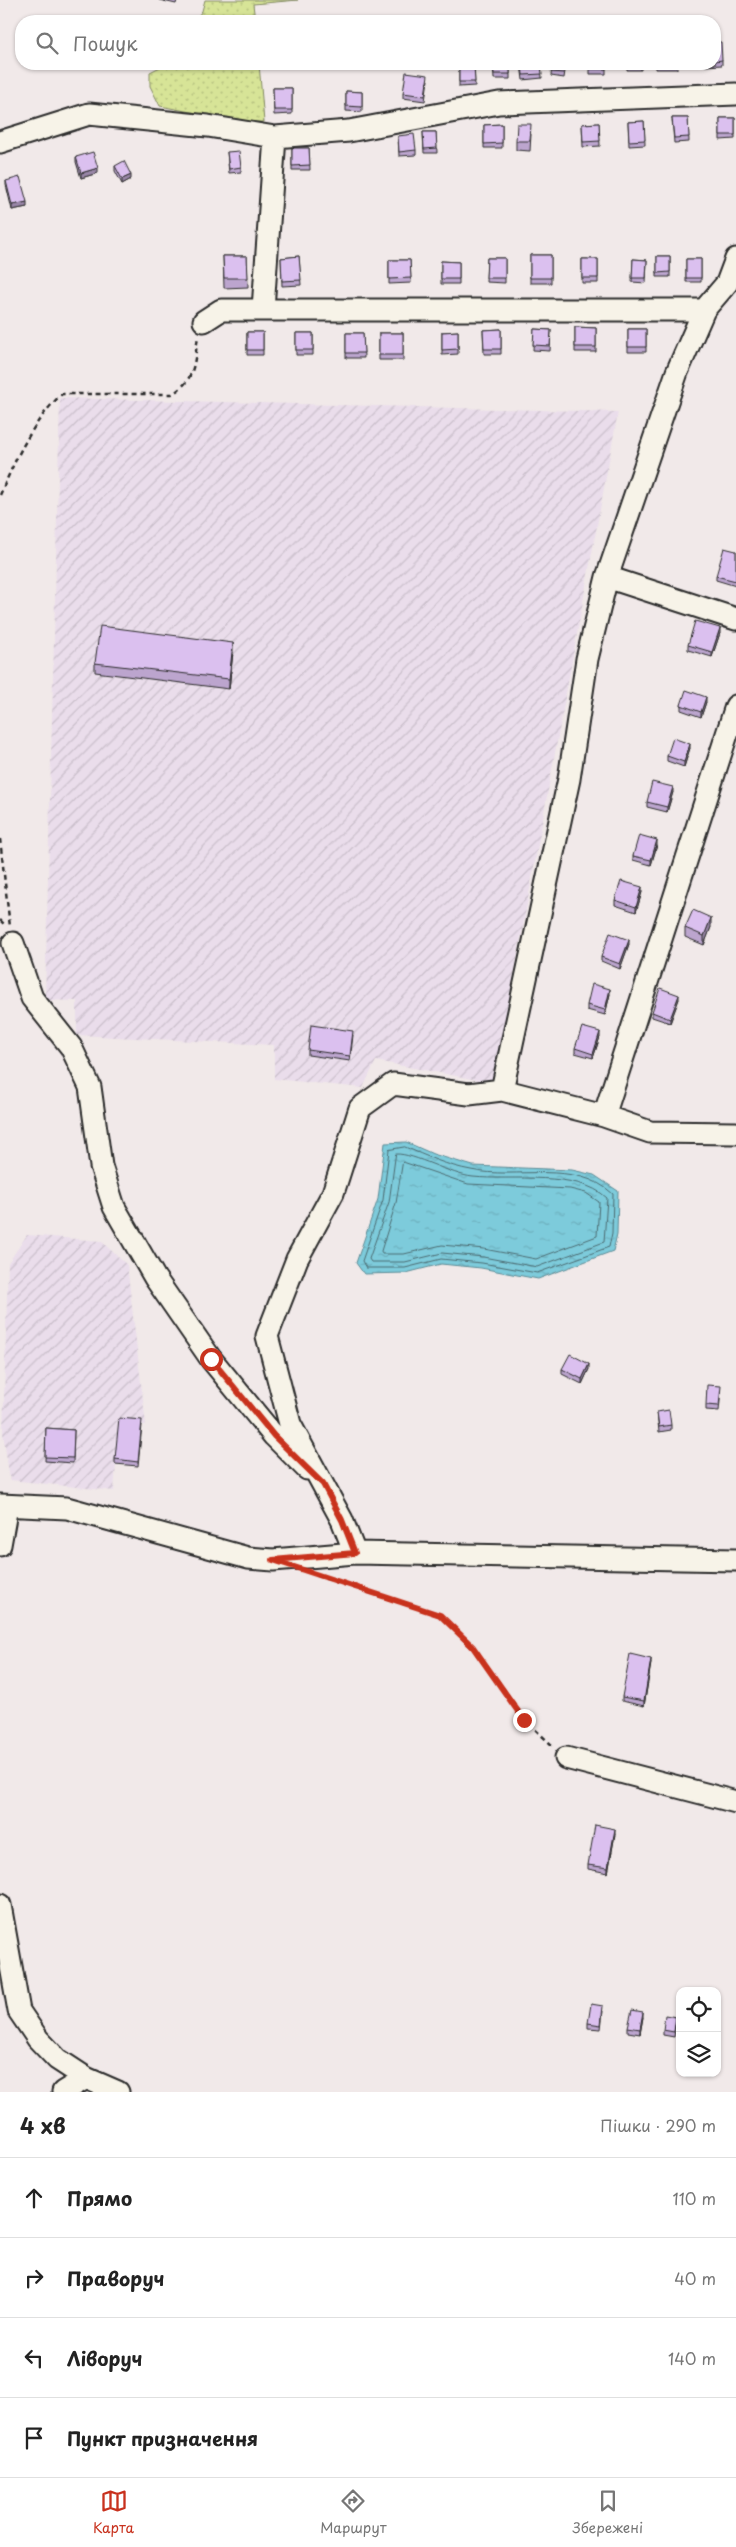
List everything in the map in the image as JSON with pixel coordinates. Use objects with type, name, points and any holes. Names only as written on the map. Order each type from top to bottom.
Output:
[{"type":"street","points":[[0,142],[89,114],[208,126],[275,137],[349,131],[499,103],[736,94]]},
{"type":"street","points":[[263,309],[275,137]]},
{"type":"street","points":[[502,1090],[569,779],[587,659],[607,577],[677,372],[704,310],[727,283],[736,259]]},
{"type":"street","points":[[204,321],[221,310],[263,309],[704,310]]},
{"type":"street","points":[[607,577],[736,619]]},
{"type":"street","points":[[604,1116],[736,706]]},
{"type":"street","points":[[11,936],[32,998],[71,1047],[90,1087],[101,1166],[118,1215],[155,1278],[211,1359],[274,1436],[323,1484]]},
{"type":"street","points":[[355,1553],[342,1520],[290,1424],[267,1336],[297,1259],[334,1193],[360,1108],[393,1084],[469,1094],[502,1090],[604,1116],[650,1132],[736,1133]]},
{"type":"street","points":[[0,1545],[3,1505],[67,1508],[248,1558],[273,1560],[355,1553],[736,1560]]},
{"type":"street","points":[[566,1758],[736,1802]]},
{"type":"street","points":[[0,1906],[9,2010],[57,2059],[86,2078],[112,2091]]},
{"type":"street","points":[[62,2092],[86,2078]]},
{"type":"path","points":[[0,495],[15,460],[44,411],[62,394],[172,394],[185,387],[192,372],[198,333],[204,321]]},
{"type":"path","points":[[0,839],[11,936]]},
{"type":"path","points":[[316,1575],[440,1615],[473,1647],[524,1720],[566,1758]]},
{"type":"shaded area","points":[[60,398],[618,412],[494,1083],[376,1061],[363,1088],[274,1079],[274,1045],[77,1035],[77,1001],[45,1000]]},
{"type":"shaded area","points":[[27,1235],[101,1241],[127,1265],[146,1425],[119,1423],[114,1491],[10,1480],[3,1433],[8,1263]]},
{"type":"green space","points":[[205,0],[298,0],[253,4],[254,15],[199,15]]},
{"type":"green space","points":[[154,70],[260,70],[264,122],[242,122],[160,106],[150,86],[150,72]]},
{"type":"water","points":[[406,1142],[433,1154],[473,1166],[572,1170],[594,1175],[618,1191],[617,1234],[613,1251],[538,1279],[481,1268],[441,1264],[406,1273],[364,1274],[356,1263],[378,1199],[385,1143]]},
{"type":"building","points":[[459,70],[474,70],[475,82],[459,82]]},
{"type":"building","points":[[494,70],[510,70],[510,74],[494,74]]},
{"type":"building","points":[[523,70],[542,70],[542,74],[523,75]]},
{"type":"building","points":[[551,70],[564,70],[564,73],[551,72]]},
{"type":"building","points":[[406,72],[428,75],[425,96],[403,93]]},
{"type":"building","points":[[273,88],[292,88],[292,110],[274,110]]},
{"type":"building","points":[[346,91],[362,92],[362,107],[346,106]]},
{"type":"building","points":[[672,118],[688,118],[689,137],[674,138]]},
{"type":"building","points":[[720,118],[735,118],[735,135],[720,135]]},
{"type":"building","points":[[644,121],[645,140],[629,141],[628,122]]},
{"type":"building","points":[[599,123],[600,141],[583,142],[582,124]]},
{"type":"building","points":[[502,124],[502,143],[484,144],[484,125]]},
{"type":"building","points":[[517,124],[531,124],[530,141],[516,141]]},
{"type":"building","points":[[423,132],[436,132],[437,148],[424,149]]},
{"type":"building","points":[[414,134],[416,150],[399,152],[398,136]]},
{"type":"building","points":[[292,148],[309,148],[310,165],[292,166]]},
{"type":"building","points":[[239,151],[241,167],[229,169],[227,152]]},
{"type":"building","points":[[93,152],[98,168],[81,173],[76,157]]},
{"type":"building","points":[[124,161],[131,175],[122,179],[115,166]]},
{"type":"building","points":[[20,177],[27,202],[12,205],[6,181]]},
{"type":"building","points":[[530,255],[551,255],[551,278],[530,278]]},
{"type":"building","points":[[223,256],[247,256],[248,278],[224,278]]},
{"type":"building","points":[[299,256],[301,280],[282,281],[281,258]]},
{"type":"building","points":[[657,256],[670,256],[670,272],[657,273]]},
{"type":"building","points":[[487,258],[505,258],[505,278],[486,278]]},
{"type":"building","points":[[582,259],[598,259],[598,278],[582,278]]},
{"type":"building","points":[[633,259],[647,260],[646,278],[632,278]]},
{"type":"building","points":[[686,259],[701,259],[701,278],[686,278]]},
{"type":"building","points":[[389,260],[410,260],[411,278],[389,279]]},
{"type":"building","points":[[441,261],[459,262],[459,279],[441,279]]},
{"type":"building","points":[[575,327],[596,328],[596,347],[575,347]]},
{"type":"building","points":[[501,329],[501,349],[484,349],[483,330]]},
{"type":"building","points":[[534,329],[551,330],[550,346],[533,345]]},
{"type":"building","points":[[628,329],[646,329],[646,347],[628,347]]},
{"type":"building","points":[[458,331],[458,349],[442,350],[442,332]]},
{"type":"building","points":[[247,332],[263,332],[263,350],[247,350]]},
{"type":"building","points":[[296,333],[313,333],[313,350],[296,350]]},
{"type":"building","points":[[346,333],[363,333],[364,353],[346,353]]},
{"type":"building","points":[[379,333],[403,333],[403,355],[379,355]]},
{"type":"building","points":[[724,548],[736,551],[736,581],[716,576]]},
{"type":"building","points":[[695,621],[720,628],[712,652],[688,645]]},
{"type":"building","points":[[100,626],[233,643],[229,679],[95,663]]},
{"type":"building","points":[[686,690],[706,697],[701,712],[681,705]]},
{"type":"building","points":[[673,738],[690,744],[684,762],[667,756]]},
{"type":"building","points":[[652,782],[673,787],[667,807],[647,802]]},
{"type":"building","points":[[639,835],[657,840],[651,860],[633,856]]},
{"type":"building","points":[[621,881],[642,887],[636,907],[615,900]]},
{"type":"building","points":[[693,910],[711,918],[704,936],[685,928]]},
{"type":"building","points":[[610,933],[629,940],[620,964],[601,957]]},
{"type":"building","points":[[592,984],[610,989],[605,1010],[587,1005]]},
{"type":"building","points":[[660,988],[679,995],[670,1019],[652,1012]]},
{"type":"building","points":[[311,1025],[353,1031],[350,1056],[308,1050]]},
{"type":"building","points":[[582,1027],[600,1032],[593,1054],[575,1048]]},
{"type":"building","points":[[570,1354],[589,1364],[582,1379],[562,1369]]},
{"type":"building","points":[[707,1385],[721,1386],[719,1406],[706,1405]]},
{"type":"building","points":[[669,1410],[671,1425],[659,1427],[657,1412]]},
{"type":"building","points":[[119,1418],[142,1420],[138,1462],[115,1459]]},
{"type":"building","points":[[46,1428],[74,1430],[73,1458],[45,1457]]},
{"type":"building","points":[[630,1654],[651,1659],[644,1701],[622,1697]]},
{"type":"building","points":[[595,1825],[615,1829],[608,1868],[588,1865]]},
{"type":"building","points":[[591,2004],[603,2006],[601,2025],[588,2023]]},
{"type":"building","points":[[632,2010],[643,2012],[640,2029],[628,2027]]},
{"type":"building","points":[[665,2015],[676,2017],[674,2032],[663,2030]]},
{"type":"route","points":[[211,1359],[274,1436],[323,1484],[342,1520],[355,1553],[273,1560],[440,1615],[473,1647],[524,1720]]}]
